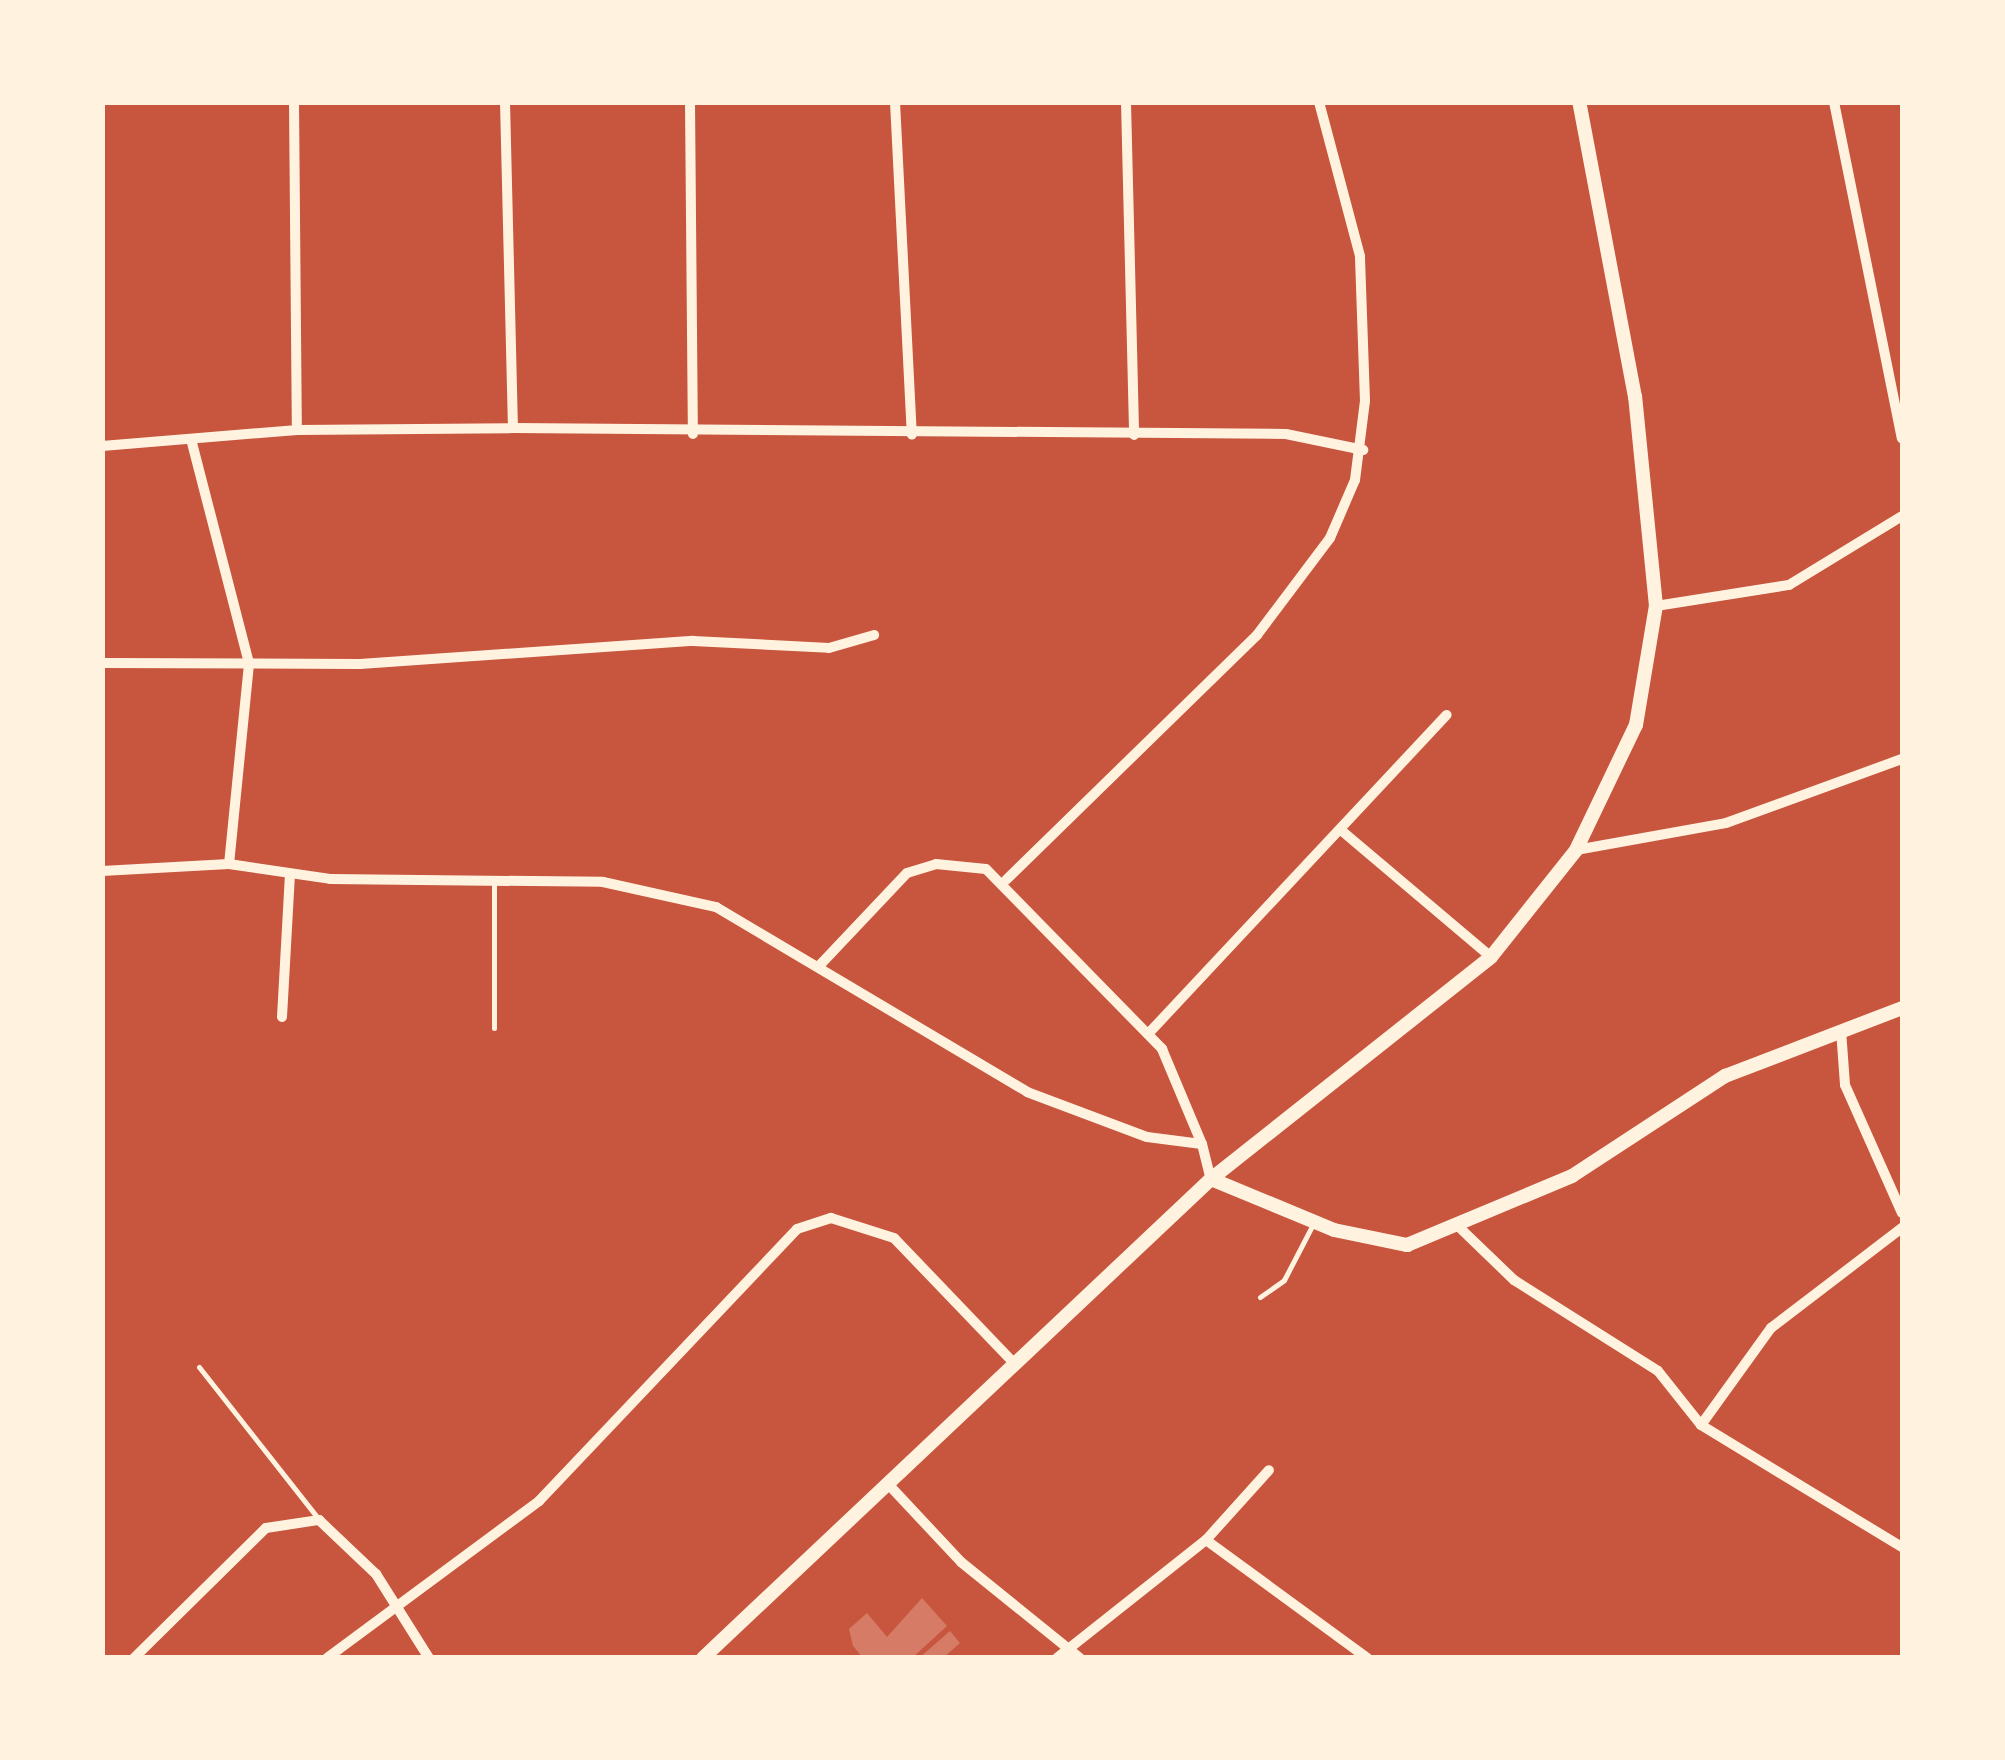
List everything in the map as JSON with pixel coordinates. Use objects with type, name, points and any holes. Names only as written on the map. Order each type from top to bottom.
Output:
[{"type":"street","points":[[294,102],[297,430]]},
{"type":"street","points":[[505,102],[514,428]]},
{"type":"street","points":[[690,102],[693,434]]},
{"type":"street","points":[[896,102],[912,435]]},
{"type":"street","points":[[1126,102],[1134,435]]},
{"type":"street","points":[[1006,880],[1257,635],[1330,538],[1363,450],[1360,256],[1319,102]]},
{"type":"street","points":[[703,1658],[1211,1180],[1492,957],[1576,850],[1636,726],[1656,606],[1635,397],[1578,102]]},
{"type":"street","points":[[1834,102],[1902,438]]},
{"type":"street","points":[[102,446],[297,430],[514,428],[693,434],[1286,434],[1363,450]]},
{"type":"street","points":[[191,439],[249,664],[229,864]]},
{"type":"street","points":[[1656,606],[1790,585],[1902,516]]},
{"type":"street","points":[[102,664],[249,664],[693,641],[829,648],[874,636]]},
{"type":"street","points":[[1148,1034],[1342,831],[1446,715]]},
{"type":"street","points":[[1576,850],[1726,823],[1902,759]]},
{"type":"street","points":[[1342,831],[1492,957]]},
{"type":"street","points":[[820,966],[907,873],[962,863],[1006,880],[1148,1034],[1202,1144],[1211,1180]]},
{"type":"street","points":[[102,871],[229,864],[290,874],[650,888],[716,907],[1027,1092],[1147,1137],[1202,1144]]},
{"type":"street","points":[[282,1017],[290,874]]},
{"type":"street","points":[[1211,1180],[1314,1222],[1407,1245],[1462,1229],[1604,1158],[1706,1085],[1902,1008]]},
{"type":"street","points":[[1841,1030],[1845,1084],[1902,1213]]},
{"type":"street","points":[[327,1658],[539,1501],[797,1229],[831,1218],[894,1238],[1014,1363]]},
{"type":"street","points":[[1702,1425],[1771,1328],[1902,1228]]},
{"type":"street","points":[[1462,1229],[1514,1280],[1658,1370],[1702,1425],[1902,1547]]},
{"type":"street","points":[[1057,1658],[1206,1540],[1269,1470]]},
{"type":"street","points":[[888,1485],[961,1562],[1080,1658]]},
{"type":"street","points":[[134,1658],[266,1528],[319,1520],[376,1574],[394,1610],[429,1658]]},
{"type":"street","points":[[1206,1540],[1272,1597],[1367,1658]]},
{"type":"lane","points":[[494,883],[494,1028]]},
{"type":"lane","points":[[1260,1297],[1284,1280],[1314,1222]]},
{"type":"lane","points":[[200,1367],[319,1520]]},
{"type":"building","points":[[922,1598],[947,1626],[912,1658],[863,1658],[853,1646],[849,1629],[867,1613],[887,1637]]},
{"type":"building","points":[[950,1631],[960,1643],[943,1658],[919,1658]]}]
